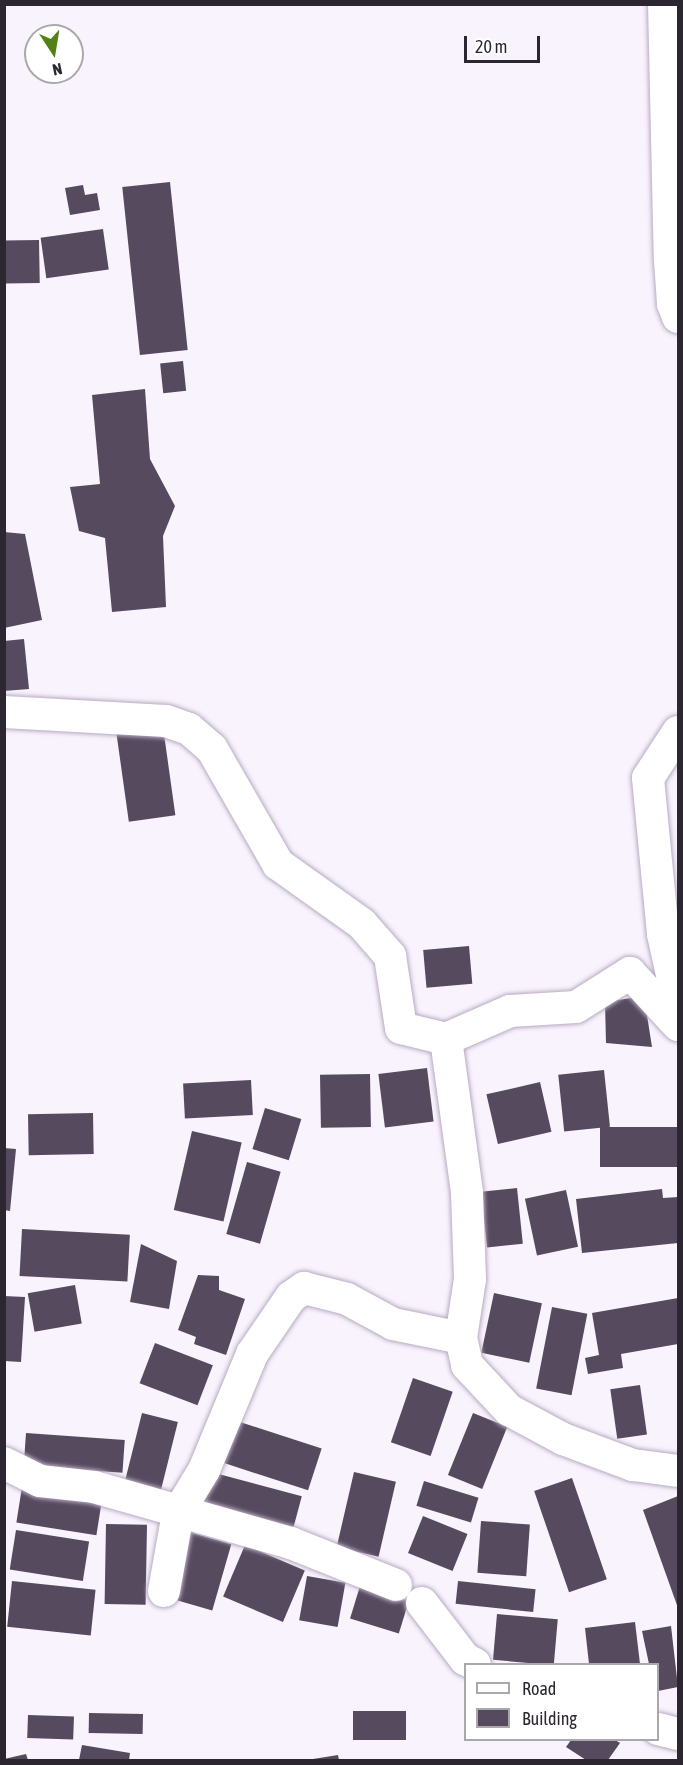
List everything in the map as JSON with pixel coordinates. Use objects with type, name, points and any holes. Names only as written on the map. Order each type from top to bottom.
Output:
[{"type":"street","points":[[664,4],[670,260],[673,304],[678,317]]},
{"type":"street","points":[[4,712],[166,721],[189,729],[212,749],[278,864],[362,924],[390,956],[401,1028],[446,1039],[510,1011],[576,1007],[630,973],[678,1025]]},
{"type":"street","points":[[678,732],[648,778],[663,934],[678,1002]]},
{"type":"street","points":[[446,1039],[467,1193],[470,1280],[461,1338],[467,1365],[509,1410],[564,1439],[633,1465],[678,1471]]},
{"type":"street","points":[[164,1591],[178,1513],[204,1470],[252,1354],[291,1297],[304,1288],[347,1299],[393,1324],[461,1338]]},
{"type":"street","points":[[4,1463],[40,1481],[83,1485],[291,1543],[396,1586]]},
{"type":"street","points":[[422,1603],[465,1659],[472,1663]]},
{"type":"street","points":[[659,1729],[678,1734]]},
{"type":"building","points":[[170,182],[188,350],[140,355],[122,187]]},
{"type":"building","points":[[83,185],[85,195],[97,193],[100,210],[70,215],[65,188]]},
{"type":"building","points":[[103,229],[109,270],[46,278],[41,238]]},
{"type":"building","points":[[39,240],[40,283],[5,284],[4,241]]},
{"type":"building","points":[[183,361],[186,391],[163,393],[160,363]]},
{"type":"building","points":[[145,389],[150,459],[175,506],[163,536],[166,607],[112,612],[105,538],[79,531],[70,487],[100,484],[92,395]]},
{"type":"building","points":[[4,532],[25,534],[42,620],[4,628]]},
{"type":"building","points":[[24,639],[29,689],[4,691],[4,641]]},
{"type":"building","points":[[163,727],[175,815],[129,822],[116,734]]},
{"type":"building","points":[[469,946],[472,984],[426,988],[423,950]]},
{"type":"building","points":[[644,996],[652,1047],[606,1043],[605,1002]]},
{"type":"building","points":[[427,1068],[434,1122],[385,1128],[378,1074]]},
{"type":"building","points":[[604,1070],[610,1127],[564,1131],[558,1075]]},
{"type":"building","points":[[370,1074],[371,1127],[321,1128],[320,1075]]},
{"type":"building","points":[[251,1080],[253,1115],[185,1119],[183,1084]]},
{"type":"building","points":[[540,1082],[551,1132],[498,1144],[486,1094]]},
{"type":"building","points":[[265,1108],[301,1119],[289,1160],[252,1149]]},
{"type":"building","points":[[93,1113],[94,1154],[29,1155],[28,1114]]},
{"type":"building","points":[[600,1127],[678,1127],[678,1167],[600,1167]]},
{"type":"building","points":[[192,1131],[242,1142],[223,1221],[174,1210]]},
{"type":"building","points":[[4,1148],[16,1149],[10,1211],[4,1210]]},
{"type":"building","points":[[247,1162],[281,1172],[260,1244],[226,1234]]},
{"type":"building","points":[[517,1188],[523,1244],[487,1247],[481,1192]]},
{"type":"building","points":[[662,1189],[663,1198],[678,1197],[678,1243],[582,1253],[576,1199]]},
{"type":"building","points":[[566,1190],[578,1247],[537,1255],[525,1199]]},
{"type":"building","points":[[22,1229],[130,1235],[127,1282],[20,1276]]},
{"type":"building","points":[[141,1244],[177,1261],[169,1309],[130,1302]]},
{"type":"building","points":[[198,1275],[219,1276],[219,1290],[245,1299],[226,1355],[194,1344],[196,1337],[178,1330]]},
{"type":"building","points":[[75,1285],[82,1323],[35,1332],[28,1293]]},
{"type":"building","points":[[494,1293],[542,1303],[529,1363],[481,1353]]},
{"type":"building","points":[[4,1296],[25,1297],[21,1362],[4,1361]]},
{"type":"building","points":[[678,1298],[678,1344],[621,1354],[623,1368],[588,1374],[585,1358],[599,1355],[592,1313]]},
{"type":"building","points":[[552,1307],[587,1314],[572,1395],[536,1388]]},
{"type":"building","points":[[155,1343],[213,1365],[197,1405],[140,1383]]},
{"type":"building","points":[[413,1378],[453,1392],[431,1456],[391,1442]]},
{"type":"building","points":[[640,1385],[647,1435],[617,1439],[610,1389]]},
{"type":"building","points":[[142,1413],[178,1422],[160,1492],[125,1483]]},
{"type":"building","points":[[473,1413],[507,1427],[482,1489],[448,1475]]},
{"type":"building","points":[[237,1421],[322,1449],[308,1490],[223,1463]]},
{"type":"building","points":[[26,1433],[125,1440],[122,1473],[24,1466]]},
{"type":"building","points":[[211,1472],[302,1496],[291,1535],[201,1511]]},
{"type":"building","points":[[354,1472],[396,1482],[379,1557],[337,1547]]},
{"type":"building","points":[[572,1478],[607,1579],[569,1592],[534,1491]]},
{"type":"building","points":[[424,1481],[479,1498],[471,1523],[416,1506]]},
{"type":"building","points":[[22,1487],[102,1500],[96,1535],[16,1523]]},
{"type":"building","points":[[678,1496],[678,1608],[643,1510]]},
{"type":"building","points":[[423,1516],[468,1534],[453,1571],[408,1553]]},
{"type":"building","points":[[481,1521],[530,1524],[526,1576],[477,1573]]},
{"type":"building","points":[[106,1524],[147,1525],[146,1605],[105,1604]]},
{"type":"building","points":[[16,1530],[89,1542],[83,1581],[10,1570]]},
{"type":"building","points":[[189,1532],[231,1544],[212,1610],[170,1598]]},
{"type":"building","points":[[245,1545],[305,1570],[283,1622],[223,1597]]},
{"type":"building","points":[[307,1576],[345,1583],[338,1627],[299,1620]]},
{"type":"building","points":[[12,1581],[96,1590],[91,1636],[7,1627]]},
{"type":"building","points":[[458,1581],[536,1589],[533,1612],[456,1604]]},
{"type":"building","points":[[360,1586],[409,1601],[399,1633],[350,1619]]},
{"type":"building","points":[[497,1614],[558,1619],[554,1663],[493,1660]]},
{"type":"building","points":[[635,1622],[640,1663],[589,1663],[585,1628]]},
{"type":"building","points":[[671,1626],[678,1687],[659,1691],[659,1663],[649,1663],[642,1631]]},
{"type":"building","points":[[353,1711],[406,1711],[406,1740],[353,1740]]},
{"type":"building","points":[[89,1713],[143,1714],[143,1734],[89,1733]]},
{"type":"building","points":[[28,1715],[74,1717],[73,1740],[27,1738]]},
{"type":"building","points":[[570,1741],[617,1741],[620,1743],[608,1760],[586,1760],[566,1747]]},
{"type":"building","points":[[82,1745],[130,1753],[129,1760],[79,1760]]},
{"type":"building","points":[[26,1754],[28,1760],[4,1760],[4,1759]]},
{"type":"building","points":[[338,1755],[339,1760],[313,1760],[313,1759]]}]
